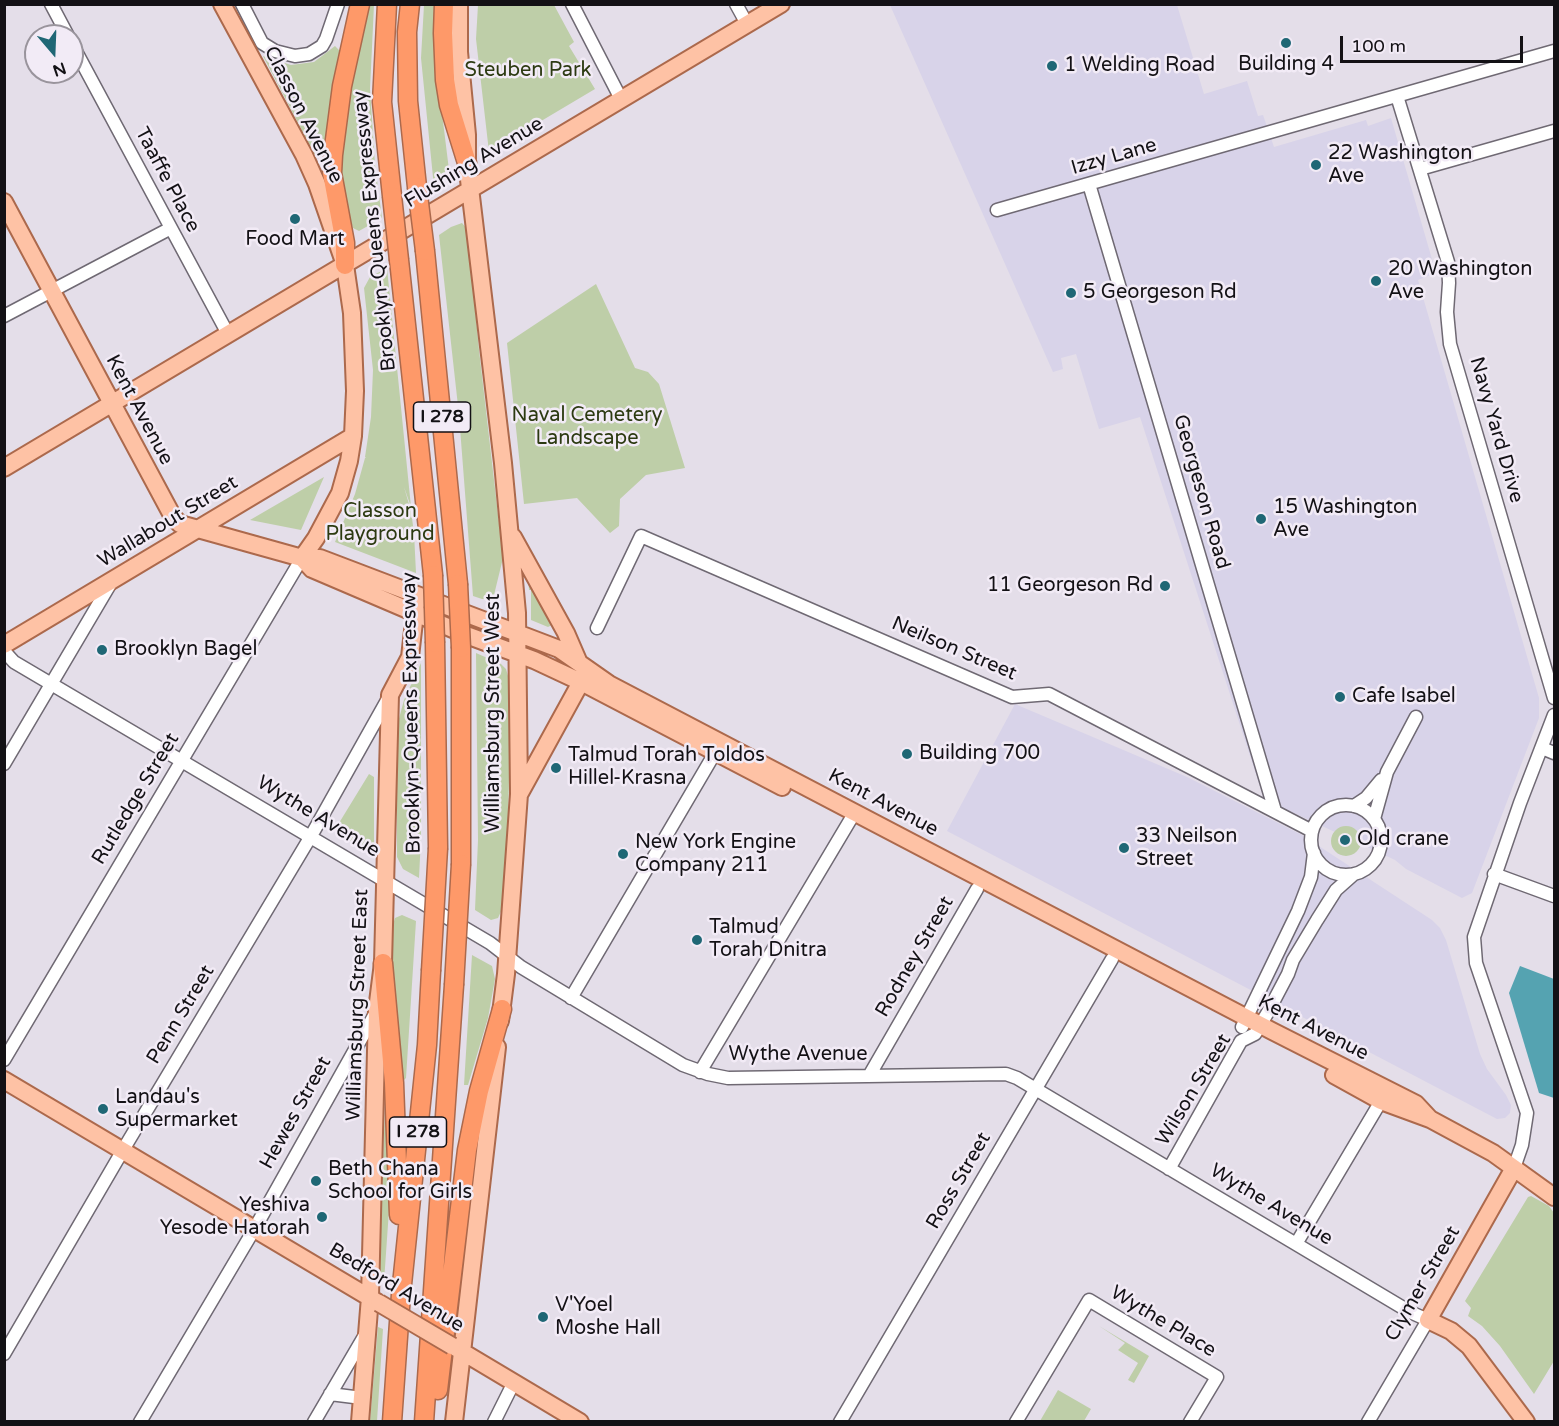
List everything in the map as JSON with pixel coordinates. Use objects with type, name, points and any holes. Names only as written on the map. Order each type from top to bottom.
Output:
[{"type":"highway","points":[[345,265],[345,243],[332,173],[333,155],[342,86],[360,4]]},
{"type":"highway","name":"Brooklyn-Queens Expressway","points":[[387,4],[382,102],[433,575],[438,848],[427,1045],[401,1294],[392,1422]]},
{"type":"highway","name":"I 278","points":[[410,4],[407,32],[408,101],[458,584],[461,648],[461,864],[424,1418]]},
{"type":"highway","points":[[444,4],[445,80],[449,105],[467,163]]},
{"type":"highway","points":[[383,963],[398,1152],[401,1294]]},
{"type":"highway","points":[[424,1418],[437,1398],[466,1150],[479,1091],[502,1009]]},
{"type":"main road","name":"Classon Avenue","points":[[222,4],[304,155],[317,184],[345,265],[352,313],[355,351],[353,436],[349,461],[340,493],[316,538],[302,558]]},
{"type":"main road","name":"Williamsburg Street West","points":[[454,1422],[457,1349],[502,1009],[519,794],[517,634],[510,532],[467,163],[467,135],[459,52],[459,4]]},
{"type":"main road","name":"Flushing Avenue","points":[[4,468],[781,4]]},
{"type":"main road","name":"Kent Avenue","points":[[4,202],[174,518],[180,524],[302,558],[312,569],[416,604],[517,634],[559,650],[602,680],[718,747]]},
{"type":"main road","name":"Wallabout Street","points":[[4,645],[353,436]]},
{"type":"main road","points":[[510,532],[566,633],[579,663]]},
{"type":"main road","name":"Kent Avenue","points":[[416,604],[517,654],[718,747],[1251,1026],[1381,1101],[1430,1119],[1516,1163],[1554,1197]]},
{"type":"main road","name":"Williamsburg Street East","points":[[360,1422],[367,1332],[374,1300],[377,1010],[383,963],[390,695],[410,657],[416,604]]},
{"type":"main road","points":[[519,794],[581,682]]},
{"type":"main road","name":"Kent Avenue","points":[[852,817],[977,889],[1112,959],[1416,1104],[1430,1119]]},
{"type":"main road","name":"Bedford Avenue","points":[[4,1080],[580,1422]]},
{"type":"main road","name":"Clymer Street","points":[[1428,1320],[1516,1163]]},
{"type":"main road","name":"Wythe Avenue","points":[[1428,1320],[1451,1331],[1469,1346],[1526,1422]]},
{"type":"street","points":[[51,4],[62,24]]},
{"type":"street","points":[[242,4],[262,44],[274,51],[295,56],[309,54],[321,46],[326,39],[338,4]]},
{"type":"street","points":[[572,4],[621,99]]},
{"type":"street","points":[[736,4],[747,24]]},
{"type":"street","points":[[1397,96],[1554,51]]},
{"type":"street","name":"Taaffe Place","points":[[84,66],[228,334]]},
{"type":"street","name":"Izzy Lane","points":[[997,210],[1397,96]]},
{"type":"street","name":"Navy Yard Drive","points":[[1397,96],[1448,262],[1447,312],[1450,344],[1554,698]]},
{"type":"street","points":[[1420,170],[1554,131]]},
{"type":"street","name":"Georgeson Road","points":[[1089,184],[1275,811]]},
{"type":"street","points":[[4,316],[171,228]]},
{"type":"street","name":"Neilson Street","points":[[597,628],[641,536],[1012,697],[1048,694],[1312,831]]},
{"type":"street","name":"Rutledge Street","points":[[4,1060],[302,558]]},
{"type":"street","points":[[4,764],[112,580]]},
{"type":"street","name":"Wythe Avenue","points":[[4,651],[14,662],[490,943],[521,967],[682,1065],[700,1072],[728,1078],[1010,1075],[1410,1312],[1428,1320]]},
{"type":"street","name":"Penn Street","points":[[4,1354],[311,836],[390,695]]},
{"type":"street","points":[[1516,1163],[1527,1113],[1496,1026],[1474,950],[1474,937],[1494,874],[1554,714]]},
{"type":"street","points":[[1374,819],[1388,772],[1416,717]]},
{"type":"street","points":[[571,998],[718,747]]},
{"type":"street","points":[[1542,748],[1554,753]]},
{"type":"street","points":[[1354,806],[1370,794],[1388,772]]},
{"type":"street","points":[[1354,806],[1374,819],[1381,836],[1378,853],[1371,865],[1354,874],[1341,874],[1329,870],[1321,863],[1314,852],[1312,831],[1326,812],[1338,807],[1354,806]]},
{"type":"street","points":[[700,1072],[852,817]]},
{"type":"street","name":"Wilson Street","points":[[1251,1026],[1259,994],[1298,912],[1311,877],[1314,852]]},
{"type":"street","name":"Wilson Street","points":[[1169,1169],[1241,1041],[1251,1026],[1273,1003],[1293,960],[1336,891],[1354,874]]},
{"type":"street","points":[[1494,874],[1554,896]]},
{"type":"street","name":"Rodney Street","points":[[869,1076],[977,889]]},
{"type":"street","name":"Ross Street","points":[[840,1422],[1112,959]]},
{"type":"street","name":"Hewes Street","points":[[140,1422],[255,1228],[377,1010]]},
{"type":"street","points":[[1296,1244],[1381,1101]]},
{"type":"street","name":"Wythe Place","points":[[1016,1422],[1089,1300],[1217,1377],[1190,1422]]},
{"type":"street","name":"Clymer Street","points":[[1368,1422],[1428,1320]]},
{"type":"street","points":[[314,1422],[367,1332]]},
{"type":"street","points":[[494,1422],[514,1382]]},
{"type":"street","points":[[330,1394],[362,1398]]},
{"type":"shaded area","points":[[890,5],[1177,5],[1204,94],[1247,81],[1258,116],[1263,115],[1274,147],[1366,120],[1368,126],[1391,118],[1436,273],[1418,280],[1539,698],[1539,718],[1472,893],[1462,898],[1406,869],[1395,860],[1264,799],[1140,417],[1099,429],[1076,354],[1061,358],[1063,369],[1053,372]]},
{"type":"shaded area","points":[[1015,704],[1187,777],[1302,835],[1432,920],[1440,928],[1446,940],[1480,1054],[1487,1069],[1506,1095],[1511,1105],[1510,1113],[1505,1118],[1497,1119],[947,831]]},
{"type":"green space","points":[[366,5],[374,5],[370,89],[375,165],[382,218],[359,231],[353,228],[339,186],[339,145]]},
{"type":"green space","points":[[424,5],[438,5],[439,89],[449,170],[445,171],[445,178],[441,184],[434,187],[421,58]]},
{"type":"green space","name":"Steuben Park","points":[[478,5],[554,5],[574,42],[569,46],[595,89],[489,152],[476,39]]},
{"type":"green space","points":[[335,46],[341,52],[322,155],[315,155],[263,56],[291,65],[314,62]]},
{"type":"green space","points":[[462,223],[468,230],[503,558],[494,595],[489,599],[473,596],[459,415],[439,235]]},
{"type":"green space","name":"Classon Playground","points":[[387,268],[411,507],[404,487],[411,511],[416,573],[335,542],[355,494],[366,458],[371,417],[373,370],[364,288],[370,277]]},
{"type":"green space","name":"Naval Cemetery Landscape","points":[[596,284],[635,368],[648,372],[659,384],[685,468],[646,475],[620,499],[619,526],[610,533],[577,498],[524,504],[507,343]]},
{"type":"green space","points":[[324,477],[301,530],[250,520]]},
{"type":"green space","points":[[528,577],[552,625],[548,627],[531,620],[531,590],[529,590]]},
{"type":"green space","points":[[476,653],[501,664],[506,669],[509,679],[508,820],[503,907],[498,918],[491,920],[475,910],[478,840]]},
{"type":"green space","points":[[421,663],[419,878],[403,869],[397,857],[397,726],[404,700]]},
{"type":"green space","points":[[369,774],[374,777],[374,848],[369,852],[339,834],[339,823]]},
{"type":"green space","points":[[1346,826],[1357,830],[1361,841],[1357,852],[1346,856],[1335,852],[1331,841],[1335,830]]},
{"type":"green space","points":[[402,915],[416,921],[406,1078],[404,1080],[400,1076],[392,990],[392,928],[395,918]]},
{"type":"green space","points":[[472,955],[492,966],[495,979],[488,1018],[468,1085],[464,1085]]},
{"type":"green space","points":[[388,1104],[389,1210],[384,1282],[379,1278],[385,1105]]},
{"type":"green space","points":[[1531,1196],[1549,1206],[1554,1213],[1554,1361],[1534,1394],[1500,1346],[1482,1326],[1468,1316],[1471,1308],[1465,1301],[1528,1197]]},
{"type":"green space","points":[[1099,1326],[1149,1356],[1134,1383],[1128,1380],[1138,1363],[1118,1350],[1125,1343]]},
{"type":"green space","points":[[378,1327],[383,1329],[377,1421],[370,1421]]},
{"type":"green space","points":[[1058,1390],[1091,1409],[1084,1421],[1040,1421]]},
{"type":"water","points":[[1520,966],[1554,979],[1554,1098],[1539,1093],[1509,993]]},
{"type":"place","name":"Building 4","points":[[1286,43]]},
{"type":"place","name":"1 Welding Road","points":[[1052,66]]},
{"type":"place","name":"22 Washington Ave","points":[[1316,165]]},
{"type":"place","name":"Food Mart","points":[[295,219]]},
{"type":"place","name":"20 Washington Ave","points":[[1376,281]]},
{"type":"place","name":"5 Georgeson Rd","points":[[1071,293]]},
{"type":"place","name":"15 Washington Ave","points":[[1261,519]]},
{"type":"place","name":"11 Georgeson Rd","points":[[1165,586]]},
{"type":"place","name":"Brooklyn Bagel","points":[[102,650]]},
{"type":"place","name":"Cafe Isabel","points":[[1340,697]]},
{"type":"place","name":"Building 700","points":[[907,754]]},
{"type":"place","name":"Talmud Torah Toldos Hillel-Krasna","points":[[556,768]]},
{"type":"place","name":"Old crane","points":[[1345,840]]},
{"type":"place","name":"33 Neilson Street","points":[[1124,848]]},
{"type":"place","name":"New York Engine Company 211","points":[[623,854]]},
{"type":"place","name":"Talmud Torah Dnitra","points":[[697,940]]},
{"type":"place","name":"Landau's Supermarket","points":[[103,1109]]},
{"type":"place","name":"Beth Chana School for Girls","points":[[316,1181]]},
{"type":"place","name":"Yeshiva Yesode Hatorah","points":[[322,1217]]},
{"type":"place","name":"V'Yoel Moshe Hall","points":[[543,1317]]}]
